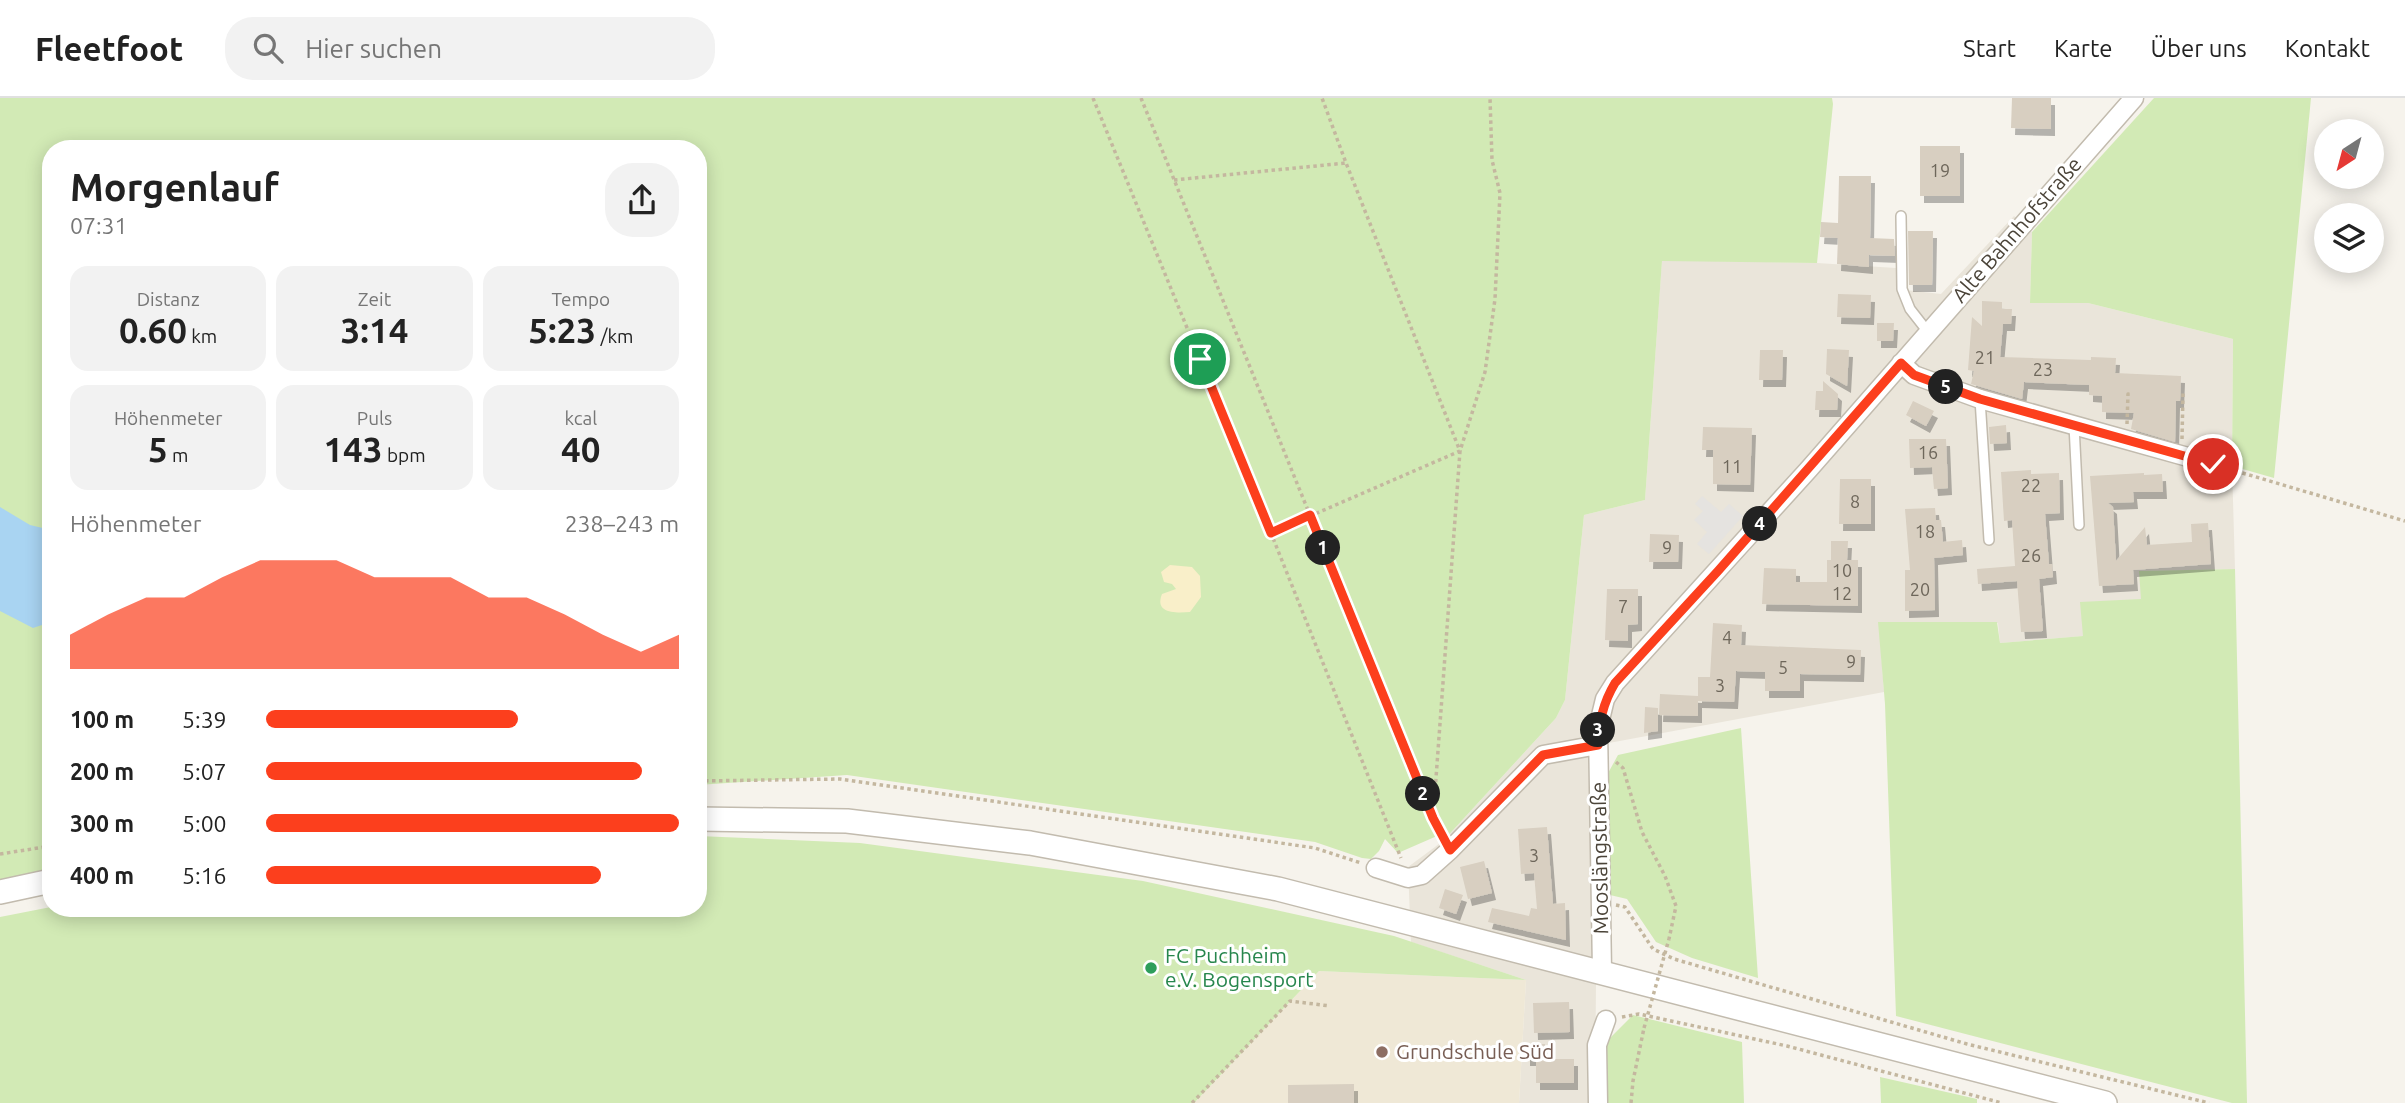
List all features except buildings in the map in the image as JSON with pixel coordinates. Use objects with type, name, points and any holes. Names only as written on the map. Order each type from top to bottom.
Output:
[{"type":"street","name":"Alte Bahnhofstraße","points":[[1901,363],[1985,260],[2134,98]]},
{"type":"street","points":[[1901,363],[1914,375],[1980,399],[2213,464]]},
{"type":"street","name":"Mooslängstraße","points":[[1602,971],[1598,728],[1605,699],[1615,683],[1901,363]]},
{"type":"street","points":[[1376,868],[1408,878],[1422,875],[1543,755],[1598,745]]},
{"type":"street","points":[[707,819],[847,821],[1030,842],[1278,889],[2105,1103]]},
{"type":"street","points":[[0,892],[42,883]]},
{"type":"street","points":[[1598,1103],[1597,1045],[1606,1020]]},
{"type":"lane","points":[[1901,216],[1904,298],[1928,332]]},
{"type":"lane","points":[[1980,399],[1989,540]]},
{"type":"lane","points":[[2074,425],[2079,524]]},
{"type":"path","points":[[1093,98],[1271,533],[1408,878]]},
{"type":"path","points":[[1141,98],[1433,818],[1450,850]]},
{"type":"path","points":[[1322,98],[1460,451]]},
{"type":"path","points":[[1433,818],[1460,451],[1485,372],[1495,299],[1500,193],[1492,160],[1490,98]]},
{"type":"path","points":[[1174,180],[1346,163]]},
{"type":"path","points":[[2181,455],[2183,393]]},
{"type":"path","points":[[2126,440],[2128,394],[2132,395]]},
{"type":"path","points":[[1271,533],[1460,451]]},
{"type":"path","points":[[2213,464],[2405,521]]},
{"type":"path","points":[[1598,745],[1623,768],[1642,832],[1676,906],[1644,1028],[1633,1081],[1632,1103]]},
{"type":"path","points":[[707,781],[840,779],[1315,848],[1376,868]]},
{"type":"path","points":[[0,854],[42,847]]},
{"type":"path","points":[[1601,901],[1625,906],[1653,948],[1674,959],[1968,1044],[2209,1103]]},
{"type":"path","points":[[1192,1103],[1290,1001],[1330,1006]]},
{"type":"path","points":[[1606,1020],[1639,1014],[1787,1046],[2002,1103]]},
{"type":"shaded area","points":[[2014,216],[2032,232],[2030,303],[2088,303],[2233,339],[2232,466],[2235,569],[2140,571],[2142,599],[2084,636],[2000,643],[1998,623],[1879,623],[1884,692],[1598,745],[1595,1103],[1519,1103],[1526,980],[1411,942],[1408,867],[1443,841],[1556,718],[1565,700],[1584,515],[1645,500],[1662,260],[1817,263],[1896,268],[1897,289],[1941,294]]},
{"type":"shaded area","points":[[1702,496],[1721,512],[1729,504],[1743,516],[1709,554],[1697,544],[1707,532],[1694,520],[1703,511],[1695,504]]},
{"type":"shaded area","name":"Grundschule Süd","points":[[1319,971],[1526,980],[1519,1103],[1194,1103]]},
{"type":"green space","points":[[0,98],[1832,98],[1817,263],[1662,261],[1645,500],[1584,515],[1565,700],[1556,718],[1443,841],[1437,836],[1398,853],[1385,839],[1371,859],[1315,842],[847,775],[707,784],[707,140],[42,140],[42,870],[0,880]]},
{"type":"green space","points":[[2154,98],[2311,98],[2274,478],[2232,466],[2233,339],[2088,303],[2030,303],[2032,232]]},
{"type":"green space","points":[[2235,569],[2247,1103],[2232,1103],[1896,1016],[1885,704],[1878,622],[1997,622],[2000,643],[2083,636],[2080,602],[2141,599],[2139,571]]},
{"type":"green space","points":[[1741,728],[1758,978],[1692,958],[1656,942],[1627,899],[1610,895],[1607,775],[1618,755]]},
{"type":"green space","points":[[707,836],[860,843],[1143,881],[1394,936],[1526,980],[1319,971],[1194,1103],[0,1103],[0,917],[42,909],[42,917],[707,917]]},
{"type":"green space","points":[[1633,1015],[1742,1042],[1744,1103],[1601,1103],[1602,1046]]},
{"type":"green space","points":[[1880,1077],[1977,1099],[1977,1103],[1881,1103]]},
{"type":"sand","points":[[1170,565],[1192,567],[1200,576],[1201,597],[1190,612],[1168,611],[1161,605],[1162,594],[1176,589],[1172,584],[1164,582],[1161,572]]},
{"type":"water","points":[[0,507],[30,525],[42,528],[42,625],[33,628],[0,611]]},
{"type":"place","name":"FC Puchheim e.V. Bogensport","points":[[1151,968]]},
{"type":"place","name":"Grundschule Süd","points":[[1382,1052]]},
{"type":"route","points":[[1200,359],[1271,533],[1310,515],[1433,818],[1450,850],[1543,755],[1598,745],[1598,728],[1605,699],[1615,683],[1718,571],[1901,363],[1914,375],[1980,399],[2213,464]]}]
